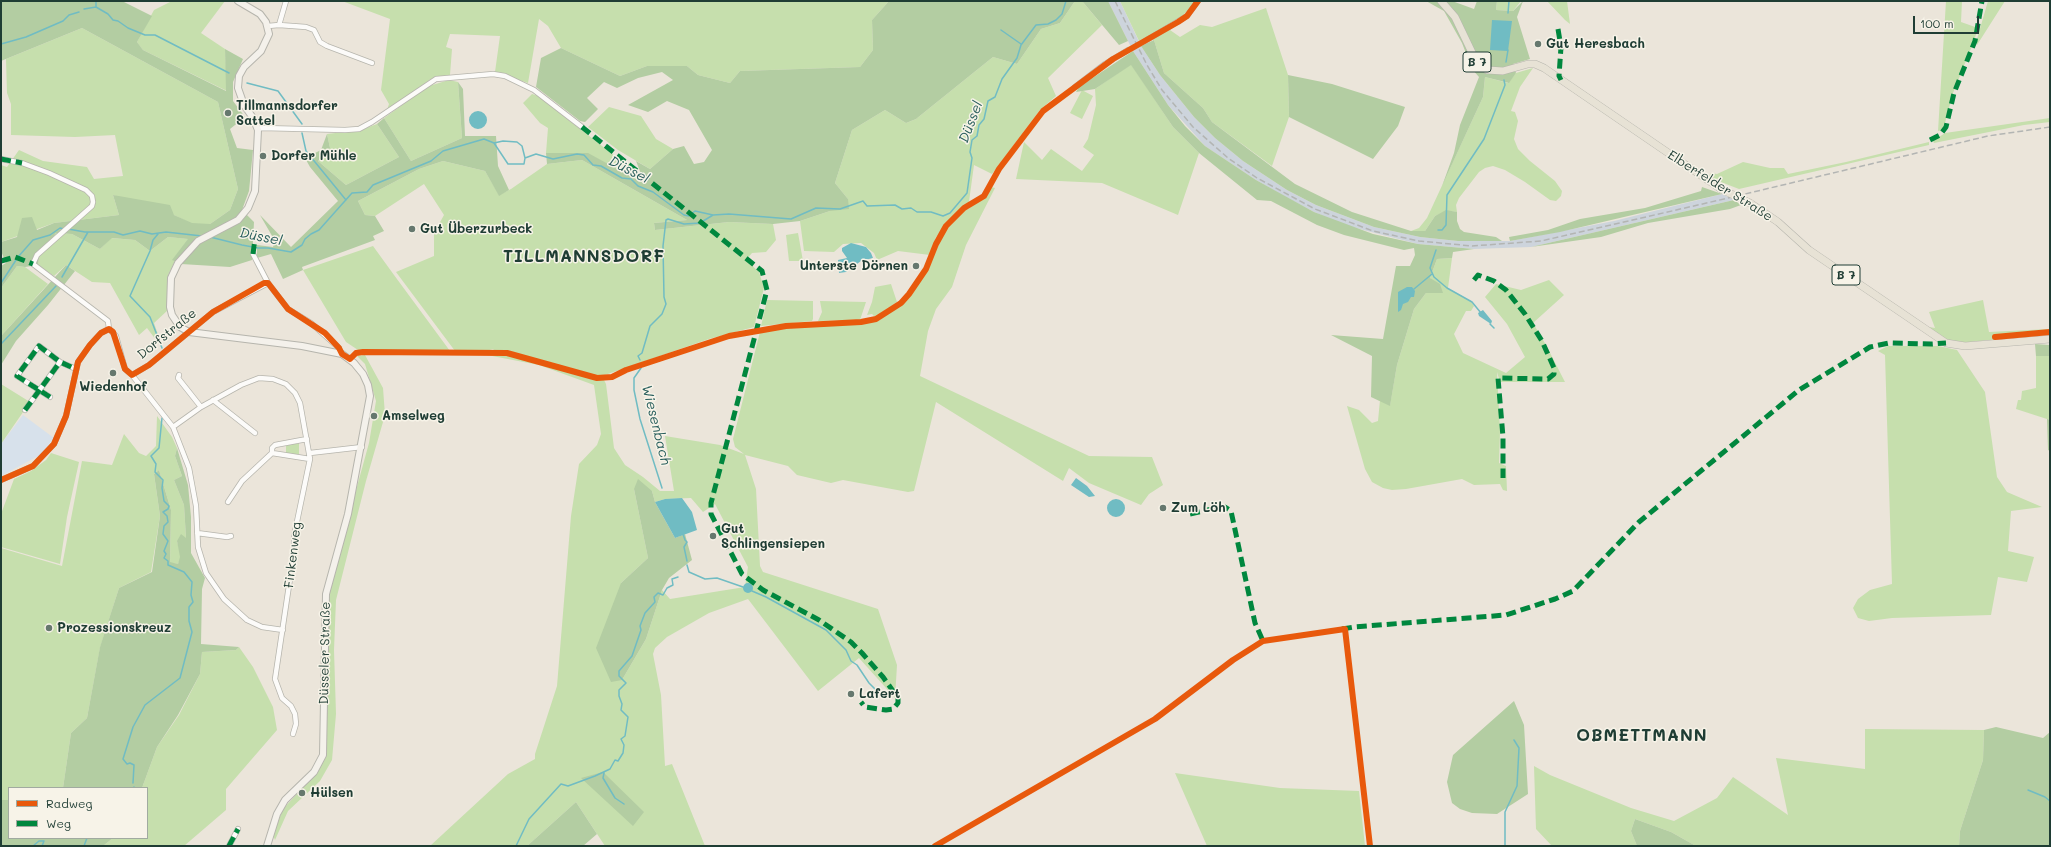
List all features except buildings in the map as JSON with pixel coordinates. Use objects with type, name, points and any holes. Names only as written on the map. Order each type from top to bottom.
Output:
[{"type":"main road","points":[[189,332],[180,327],[172,315],[170,307],[171,278],[178,263],[198,241],[238,220],[253,200],[257,179],[258,130],[253,118],[244,105],[238,88],[239,76],[244,67],[261,51],[269,34],[268,26],[260,14],[238,1]]},
{"type":"main road","name":"Elberfelder Straße","points":[[1441,1],[1455,17],[1477,63],[1482,67],[1494,71],[1503,71],[1528,64],[1535,64],[1544,68],[1721,188],[1750,203],[1778,222],[1809,250],[1946,343],[1965,346],[2050,339]]},
{"type":"main road","name":"Düsseler Straße","points":[[189,332],[302,346],[332,352],[350,359],[363,374],[370,391],[370,401],[362,447],[348,514],[326,594],[323,755],[314,772],[285,800],[278,814],[267,846]]},
{"type":"street","points":[[279,25],[286,1]]},
{"type":"street","points":[[1145,41],[1187,16],[1198,1]]},
{"type":"street","points":[[268,26],[279,25],[306,27],[314,30],[320,42],[327,46],[372,63]]},
{"type":"street","points":[[1075,87],[1105,64],[1128,50]]},
{"type":"street","points":[[258,130],[261,128],[359,129],[372,122],[436,79],[493,74],[506,76],[534,90],[582,127]]},
{"type":"street","name":"Dorfstraße","points":[[1,158],[22,163],[86,190],[92,196],[92,206],[37,255],[33,264],[108,321],[109,329],[116,336],[125,369],[132,374],[173,427],[189,468],[196,506],[197,533],[201,562],[224,600],[247,620],[262,627],[283,630]]},
{"type":"street","points":[[254,254],[268,283],[288,309],[316,326],[339,348]]},
{"type":"street","name":"Dorfstraße","points":[[132,374],[149,365],[212,312],[268,283]]},
{"type":"street","points":[[1,480],[33,466],[54,444],[68,410],[76,369],[80,358],[101,333],[109,329]]},
{"type":"street","points":[[50,397],[18,376],[39,346],[60,362],[76,369]]},
{"type":"street","points":[[25,410],[60,362]]},
{"type":"street","points":[[179,375],[178,378],[201,407]]},
{"type":"street","name":"Finkenweg","points":[[173,427],[201,407],[253,380],[264,378],[281,382],[292,390],[300,402],[310,459],[294,536],[294,552],[278,658],[276,683],[282,698],[291,706],[295,714],[296,724],[292,734]]},
{"type":"street","points":[[213,400],[255,433]]},
{"type":"street","points":[[228,502],[242,481],[272,453],[272,448],[274,445],[307,439]]},
{"type":"street","points":[[310,453],[362,447]]},
{"type":"street","points":[[272,453],[310,459]]},
{"type":"street","points":[[197,533],[227,538],[231,536]]},
{"type":"street","points":[[229,846],[238,829]]},
{"type":"shaded area","points":[[1108,1],[1120,1],[1141,46],[1160,75],[1194,117],[1215,138],[1243,161],[1287,190],[1316,205],[1374,227],[1420,237],[1458,241],[1510,241],[1614,221],[1722,194],[1734,200],[1531,247],[1474,249],[1418,244],[1348,226],[1314,212],[1284,196],[1256,180],[1205,146],[1168,105],[1133,51]]},
{"type":"shaded area","points":[[23,415],[54,438],[40,455],[1,476],[1,444]]},
{"type":"green space","points":[[1,1],[122,1],[152,16],[137,42],[143,50],[226,91],[225,49],[243,59],[233,82],[233,101],[245,117],[230,129],[237,148],[253,150],[249,191],[242,210],[254,222],[252,260],[230,267],[181,264],[172,260],[188,239],[168,237],[150,251],[135,240],[112,238],[100,249],[72,234],[56,233],[39,257],[38,265],[25,267],[17,266],[1,288],[1,266],[6,263],[1,251],[1,242],[17,237],[22,218],[32,217],[37,230],[54,223],[119,215],[113,195],[170,205],[174,215],[192,223],[210,224],[230,210],[238,189],[218,102],[82,28],[1,61]]},
{"type":"green space","points":[[172,1],[225,1],[201,33],[225,49],[227,91],[143,50],[137,42],[154,10]]},
{"type":"green space","points":[[342,1],[889,1],[872,20],[873,50],[860,67],[740,71],[730,83],[698,75],[687,66],[647,66],[620,76],[561,48],[548,26],[539,19],[528,83],[495,72],[500,36],[450,34],[446,47],[452,49],[450,75],[431,79],[387,110],[389,104],[381,90],[390,19]]},
{"type":"green space","points":[[889,1],[1075,1],[1060,23],[1041,29],[1017,64],[993,57],[916,119],[906,123],[885,110],[852,130],[835,183],[848,199],[849,209],[830,211],[800,221],[773,224],[729,222],[655,230],[654,223],[687,220],[582,160],[547,164],[546,153],[588,153],[645,184],[636,161],[650,169],[673,149],[684,146],[694,164],[704,162],[712,150],[689,110],[667,101],[648,112],[628,105],[673,80],[662,72],[638,78],[617,88],[604,82],[587,98],[598,109],[585,122],[580,121],[536,87],[541,58],[561,48],[620,76],[647,66],[687,66],[698,75],[730,83],[740,71],[860,67],[873,50],[872,20]]},
{"type":"green space","points":[[1075,1],[1082,1],[1102,25],[1048,78],[1056,96],[1040,110],[992,174],[974,165],[968,209],[985,197],[991,187],[995,188],[966,245],[952,287],[936,309],[928,331],[920,376],[1089,456],[1152,457],[1163,485],[1149,494],[1141,505],[1089,483],[1069,468],[1063,481],[936,402],[914,491],[908,492],[843,480],[831,483],[797,475],[788,466],[745,455],[756,489],[760,566],[763,572],[878,609],[897,665],[895,698],[859,658],[818,691],[748,599],[709,613],[667,637],[655,648],[653,654],[661,695],[665,766],[672,764],[705,846],[605,846],[576,802],[527,846],[430,846],[508,774],[535,759],[535,754],[557,686],[571,516],[579,464],[597,445],[601,434],[594,385],[539,365],[487,355],[494,349],[485,351],[455,351],[396,272],[434,256],[434,233],[444,215],[424,184],[375,216],[365,215],[358,201],[419,169],[443,161],[485,171],[499,195],[511,189],[547,164],[582,160],[687,220],[654,223],[655,230],[729,222],[773,224],[776,240],[766,252],[752,253],[746,260],[759,272],[764,288],[754,327],[709,339],[602,376],[606,384],[614,448],[625,465],[660,491],[674,491],[665,436],[720,445],[744,454],[735,447],[733,439],[760,332],[814,325],[864,323],[879,320],[902,304],[926,273],[945,230],[936,237],[930,255],[898,251],[877,260],[874,253],[861,243],[843,244],[834,252],[804,251],[800,221],[830,211],[848,199],[835,183],[852,130],[885,110],[906,123],[916,119],[993,57],[1017,64],[1041,29],[1060,23]],"holes":[[[634,489],[652,491],[655,502],[665,499],[691,498],[703,512],[715,504],[748,567],[745,587],[670,599],[662,590],[646,639],[622,680],[621,583],[648,558]]]},
{"type":"green space","points":[[1082,1],[1108,1],[1128,41],[1119,45]]},
{"type":"green space","points":[[1120,1],[1196,1],[1170,30],[1180,37],[1200,25],[1212,27],[1266,8],[1288,75],[1289,117],[1272,166],[1212,122],[1203,108],[1164,73],[1154,40],[1146,37],[1139,41]]},
{"type":"green space","points":[[1426,1],[1452,1],[1474,9],[1477,1],[1497,1],[1496,10],[1513,11],[1523,1],[1517,17],[1530,59],[1513,64],[1516,73],[1509,83],[1485,77],[1483,97],[1442,186],[1454,153],[1460,125],[1479,77],[1472,69],[1462,43],[1444,11]]},
{"type":"green space","points":[[1497,1],[1521,1],[1513,11],[1496,10]]},
{"type":"green space","points":[[1547,1],[1567,1],[1570,24],[1565,20]]},
{"type":"green space","points":[[1946,1],[1962,1],[1961,22],[1978,28],[1953,93],[1945,123],[1942,130],[1938,131]]},
{"type":"green space","points":[[1988,1],[2005,1],[1977,45],[1977,39]]},
{"type":"green space","points":[[82,28],[218,102],[238,189],[230,210],[210,224],[192,224],[174,215],[113,195],[119,215],[54,223],[1,242],[1,165],[7,167],[19,150],[43,161],[87,167],[94,179],[123,176],[115,135],[75,137],[11,135],[11,104],[7,93],[6,59]]},
{"type":"green space","points":[[1154,40],[1164,73],[1203,108],[1212,122],[1295,184],[1352,212],[1411,231],[1425,231],[1435,216],[1446,210],[1457,212],[1457,221],[1460,229],[1464,232],[1496,237],[1502,241],[1458,241],[1420,237],[1374,227],[1316,205],[1287,190],[1243,161],[1215,138],[1194,117],[1160,75],[1141,46]]},
{"type":"green space","points":[[1133,51],[1168,105],[1185,126],[1205,146],[1256,180],[1314,212],[1373,234],[1418,244],[1474,249],[1453,252],[1452,258],[1437,259],[1430,278],[1440,284],[1443,293],[1426,293],[1414,309],[1397,365],[1390,406],[1371,397],[1372,356],[1331,335],[1383,339],[1396,266],[1410,266],[1415,255],[1414,248],[1404,250],[1344,235],[1317,225],[1271,201],[1257,200],[1199,153],[1173,127],[1131,65],[1095,89],[1076,92],[1079,87]]},
{"type":"green space","points":[[1131,64],[1173,127],[1199,153],[1178,215],[1102,183],[1016,179],[1024,142],[1042,160],[1051,149],[1082,171],[1094,155],[1083,147],[1088,139],[1096,105],[1095,89]]},
{"type":"green space","points":[[1533,68],[1520,87],[1511,111],[1515,112],[1518,121],[1514,139],[1518,149],[1530,161],[1555,181],[1562,191],[1561,196],[1556,201],[1550,200],[1505,170],[1493,166],[1485,168],[1479,172],[1459,198],[1456,205],[1457,212],[1446,211],[1435,216],[1425,231],[1411,231],[1419,228],[1427,218],[1483,97],[1485,77],[1508,83],[1516,73]]},
{"type":"green space","points":[[1288,75],[1332,84],[1405,107],[1398,126],[1373,159],[1289,117]]},
{"type":"green space","points":[[449,80],[458,82],[462,138],[411,161],[384,118],[429,86]]},
{"type":"green space","points":[[458,82],[463,89],[465,136],[496,136],[498,166],[509,190],[499,196],[485,171],[443,161],[419,169],[358,201],[365,215],[375,216],[384,231],[373,236],[375,240],[302,267],[303,270],[283,279],[271,254],[257,258],[257,245],[273,247],[275,241],[260,215],[291,247],[338,201],[310,167],[305,158],[321,150],[327,134],[330,148],[318,161],[346,185],[399,157],[377,124],[384,118],[411,161],[462,138]]},
{"type":"green space","points":[[1082,90],[1093,96],[1082,119],[1070,113]]},
{"type":"green space","points":[[532,94],[538,96],[643,178],[646,184],[588,154],[546,153],[548,128],[540,123],[523,103]]},
{"type":"green space","points":[[609,107],[641,116],[656,139],[673,149],[650,169],[618,150],[588,127]]},
{"type":"green space","points":[[2050,118],[2050,122],[2024,125],[1934,143],[1933,141],[1945,133]]},
{"type":"green space","points":[[377,124],[399,157],[346,185],[318,161],[330,148],[327,134],[361,130]]},
{"type":"green space","points":[[1929,142],[1929,145],[1739,189],[1708,177],[1711,173],[1717,174],[1743,162],[1770,168],[1784,168],[1788,174]]},
{"type":"green space","points":[[1702,187],[1722,194],[1560,232],[1510,241],[1509,237],[1548,230],[1580,219],[1645,208],[1701,191]]},
{"type":"green space","points":[[1734,200],[1741,205],[1730,209],[1648,223],[1601,237],[1531,247]]},
{"type":"green space","points":[[56,233],[72,234],[100,249],[111,238],[135,240],[150,251],[168,237],[189,239],[173,260],[175,261],[168,275],[168,310],[154,323],[161,343],[159,344],[147,328],[139,335],[110,283],[92,282],[66,265],[54,276],[38,265],[39,257]]},
{"type":"green space","points":[[798,233],[803,261],[789,261],[786,235]]},
{"type":"green space","points":[[373,246],[450,351],[358,350],[346,342],[303,270]]},
{"type":"green space","points":[[1452,258],[1448,288],[1471,301],[1474,306],[1471,311],[1466,311],[1454,334],[1463,353],[1506,373],[1525,357],[1507,324],[1485,297],[1496,284],[1521,290],[1549,280],[1564,295],[1533,323],[1565,382],[1500,382],[1497,372],[1500,431],[1499,463],[1506,466],[1507,491],[1503,490],[1500,484],[1474,485],[1462,479],[1406,489],[1392,490],[1383,488],[1372,482],[1365,469],[1347,406],[1359,410],[1372,423],[1378,421],[1380,400],[1390,405],[1397,365],[1414,309],[1426,293],[1442,293],[1430,278],[1437,259]]},
{"type":"green space","points":[[66,265],[75,271],[48,305],[16,341],[1,365],[1,336]]},
{"type":"green space","points":[[17,266],[25,267],[48,284],[1,336],[1,288]]},
{"type":"green space","points":[[891,284],[897,302],[875,317],[872,314],[867,315],[872,302],[875,287]]},
{"type":"green space","points":[[767,300],[813,301],[813,319],[812,321],[761,326]]},
{"type":"green space","points":[[1983,300],[1989,332],[2050,329],[2050,334],[1970,342],[1955,342],[1943,338],[1929,327],[1935,328],[1929,312]]},
{"type":"green space","points":[[820,301],[866,302],[860,320],[818,321],[822,312]]},
{"type":"green space","points":[[2035,344],[2050,345],[2050,356],[2036,356]]},
{"type":"green space","points":[[1888,346],[1938,346],[1957,350],[1985,392],[1997,477],[2007,492],[2042,507],[2011,511],[2008,551],[2034,557],[2027,582],[1998,577],[1991,615],[1892,618],[1869,621],[1858,618],[1853,608],[1858,599],[1870,590],[1892,584],[1885,355],[1878,351]]},
{"type":"green space","points":[[365,355],[383,388],[385,415],[366,481],[336,600],[334,650],[336,714],[332,760],[320,781],[288,811],[275,840],[273,835],[283,809],[319,770],[326,748],[328,599],[334,570],[369,443],[376,401],[365,364],[357,356]]},
{"type":"green space","points":[[2036,356],[2050,356],[2050,420],[2016,409],[2018,400],[2021,400],[2022,391],[2036,388]]},
{"type":"green space","points":[[1,384],[30,402],[1,444]]},
{"type":"green space","points":[[157,416],[172,437],[177,448],[175,456],[182,476],[174,480],[184,505],[186,538],[177,541],[181,557],[178,564],[170,563],[171,510],[159,470],[154,474],[160,516],[151,572],[119,588],[100,648],[87,718],[71,733],[63,787],[8,787],[8,800],[1,800],[1,548],[62,566],[82,461],[112,465],[124,434],[139,453],[146,456],[156,446]]},
{"type":"green space","points":[[2047,419],[2050,420],[2050,451],[2048,450]]},
{"type":"green space","points":[[299,443],[299,455],[286,454],[286,445]]},
{"type":"green space","points":[[177,448],[188,485],[191,517],[191,553],[205,578],[202,589],[201,644],[239,647],[236,650],[202,652],[200,674],[178,715],[157,747],[142,787],[63,787],[71,733],[87,718],[100,647],[119,588],[152,572],[160,516],[154,474],[159,470],[171,510],[170,562],[178,564],[180,557],[177,541],[181,534],[186,538],[184,505],[174,480],[182,476],[175,456]]},
{"type":"green space","points":[[51,453],[79,462],[67,517],[60,564],[1,547],[1,514],[14,479],[31,471],[46,460]]},
{"type":"green space","points":[[638,479],[652,491],[655,502],[675,538],[685,534],[692,560],[669,578],[662,590],[646,639],[622,680],[611,682],[596,648],[621,583],[648,558],[634,489]]},
{"type":"green space","points":[[239,647],[253,667],[273,707],[277,730],[226,789],[226,810],[184,846],[103,846],[112,839],[148,839],[148,787],[142,787],[157,747],[179,715],[200,674],[202,652],[236,650]]},
{"type":"green space","points":[[1514,701],[1524,725],[1528,794],[1497,814],[1472,813],[1460,809],[1452,803],[1447,782],[1453,755]]},
{"type":"green space","points":[[1996,727],[2043,738],[2050,732],[2050,846],[1959,846],[1960,831],[1983,760],[1984,730]]},
{"type":"green space","points":[[1865,729],[1984,730],[1983,760],[1960,831],[1959,846],[1696,846],[1671,832],[1635,819],[1631,831],[1637,846],[1552,846],[1536,829],[1534,766],[1550,775],[1631,808],[1674,821],[1717,798],[1733,777],[1788,815],[1776,758],[1865,769]]},
{"type":"green space","points":[[603,772],[644,812],[633,826],[581,778]]},
{"type":"green space","points":[[1175,773],[1280,788],[1359,791],[1365,846],[1207,846]]},
{"type":"green space","points":[[1,800],[8,800],[8,839],[112,839],[103,846],[1,846]]},
{"type":"green space","points":[[576,802],[597,834],[583,846],[527,846]]},
{"type":"green space","points":[[1635,819],[1671,832],[1696,846],[1637,846],[1631,831]]},
{"type":"water","points":[[1492,20],[1512,21],[1508,51],[1490,50]]},
{"type":"water","points":[[478,111],[484,114],[487,120],[484,126],[478,129],[472,126],[469,120],[472,114]]},
{"type":"water","points":[[851,243],[866,247],[873,258],[861,261],[846,272],[839,273],[838,260],[847,258],[842,251],[842,248]]},
{"type":"water","points":[[1407,287],[1412,287],[1415,291],[1414,297],[1411,297],[1408,302],[1403,304],[1401,310],[1398,312],[1398,292]]},
{"type":"water","points":[[1483,310],[1492,321],[1491,324],[1479,316],[1478,313]]},
{"type":"water","points":[[1076,478],[1087,486],[1095,496],[1089,497],[1071,485]]},
{"type":"water","points":[[682,498],[692,512],[697,530],[675,538],[655,502],[665,499]]},
{"type":"water","points":[[1116,499],[1122,502],[1125,508],[1122,514],[1116,517],[1110,514],[1107,508],[1110,502]]},
{"type":"water","points":[[746,583],[750,583],[752,584],[752,592],[746,593],[743,590],[743,586]]},
{"type":"waterway","points":[[96,1],[96,7]]},
{"type":"waterway","name":"Düssel","points":[[210,237],[258,248],[268,248],[291,252],[302,245],[305,239],[311,234],[319,230],[352,193],[367,192],[373,185],[431,161],[443,151],[484,139],[494,143],[508,164],[524,164],[525,158],[536,154],[553,159],[577,154],[584,155],[593,165],[601,166],[622,178],[631,179],[638,186],[653,192],[684,215],[689,216],[695,211],[713,215],[729,214],[791,219],[816,208],[840,209],[863,201],[867,206],[895,205],[902,209],[911,208],[917,212],[931,212],[943,216],[950,213],[967,193],[972,158],[970,152],[972,140],[977,136],[979,125],[984,119],[988,101],[995,97],[1002,79],[1017,58],[1021,45],[1036,25],[1048,24],[1056,20],[1062,14],[1066,1]]},
{"type":"waterway","points":[[1508,13],[1509,1]]},
{"type":"waterway","points":[[84,9],[96,7],[108,14],[113,20],[118,21],[128,28],[145,35],[155,35],[229,73]]},
{"type":"waterway","points":[[1,44],[26,37],[63,21],[69,15],[79,12]]},
{"type":"waterway","points":[[1001,30],[1021,44]]},
{"type":"waterway","points":[[1506,62],[1508,50]]},
{"type":"waterway","points":[[1438,230],[1442,230],[1446,225],[1447,195],[1484,139],[1505,85],[1504,80]]},
{"type":"waterway","points":[[247,83],[278,91],[302,124]]},
{"type":"waterway","points":[[302,133],[306,151],[346,200]]},
{"type":"waterway","points":[[494,143],[503,141],[517,142],[522,146],[525,158]]},
{"type":"waterway","name":"Wiesenbach","points":[[640,360],[638,356],[642,353],[650,326],[662,314],[666,304],[664,297],[663,246],[666,220],[668,219],[684,224],[700,223],[713,215]]},
{"type":"waterway","name":"Düssel","points":[[1,283],[18,257],[33,240],[50,235],[60,228],[64,229]]},
{"type":"waterway","name":"Düssel","points":[[68,229],[85,232],[114,232],[123,235],[140,231],[152,234],[166,232],[202,236]]},
{"type":"waterway","name":"Düssel","points":[[62,277],[88,232]]},
{"type":"waterway","points":[[158,234],[153,240],[150,251],[130,296],[150,317],[162,348]]},
{"type":"waterway","points":[[1436,250],[1430,268],[1434,277],[1447,288],[1472,302],[1481,313]]},
{"type":"waterway","points":[[1414,289],[1432,274]]},
{"type":"waterway","name":"Düssel","points":[[1,344],[56,286]]},
{"type":"waterway","points":[[1490,324],[1494,328]]},
{"type":"waterway","name":"Wiesenbach","points":[[641,368],[634,378],[634,390],[640,419],[662,488]]},
{"type":"waterway","points":[[133,783],[134,765],[130,763],[127,764],[123,759],[133,727],[145,705],[180,678],[192,632],[189,621],[189,607],[193,602],[191,595],[192,582],[184,572],[168,565],[168,561],[164,558],[166,554],[164,551],[168,541],[163,534],[164,526],[168,522],[167,516],[163,512],[168,509],[169,506],[164,501],[162,488],[163,480],[155,472],[156,464],[151,456],[159,448],[162,418]]},
{"type":"waterway","name":"Wiesenbach","points":[[683,534],[687,542],[684,547],[687,561]]},
{"type":"waterway","name":"Wiesenbach","points":[[687,565],[689,572]]},
{"type":"waterway","points":[[689,572],[705,579],[717,578],[743,587]]},
{"type":"waterway","name":"Wiesenbach","points":[[516,846],[529,819],[561,784],[568,786],[610,769],[615,760],[618,761],[623,753],[624,745],[621,739],[625,736],[628,717],[621,710],[622,704],[619,696],[619,690],[626,683],[619,676],[619,671],[632,656],[641,630],[640,626],[645,613],[655,602],[654,597],[658,593],[663,595],[667,588],[673,585],[672,579],[678,577]]},
{"type":"waterway","points":[[752,591],[766,597],[826,630],[846,650],[851,661],[857,665],[869,683],[882,696],[889,697]]},
{"type":"waterway","points":[[1505,846],[1505,812],[1517,786],[1519,748],[1514,740]]},
{"type":"waterway","points":[[604,773],[603,778],[615,798],[624,804]]},
{"type":"waterway","points":[[2028,790],[2045,797],[2050,801]]},
{"type":"waterway","points":[[84,846],[87,839]]},
{"type":"waterway","points":[[33,846],[39,841],[44,841],[42,846]]},
{"type":"tunnel","points":[[1128,50],[1145,41]]},
{"type":"railway","points":[[1115,1],[1147,65],[1162,90],[1193,127],[1228,158],[1257,178],[1315,209],[1373,231],[1419,241],[1472,246],[1541,241],[1988,136],[2050,127]]},
{"type":"marked path","points":[[1930,140],[1940,135],[1946,127],[1954,93],[1975,41],[1982,1]]},
{"type":"marked path","points":[[1558,29],[1561,47],[1559,76],[1561,80]]},
{"type":"marked path","points":[[582,127],[762,271],[767,290],[711,503],[711,514],[742,574],[763,590],[819,620],[851,642],[883,677],[898,698],[898,703],[893,709],[886,710],[865,707],[861,702]]},
{"type":"marked path","points":[[1,159],[22,163]]},
{"type":"marked path","points":[[253,254],[255,239]]},
{"type":"marked path","points":[[1,261],[15,257],[33,264]]},
{"type":"marked path","points":[[1474,280],[1478,275],[1494,281],[1506,290],[1525,314],[1542,341],[1554,368],[1554,374],[1548,379],[1498,378],[1503,437],[1503,478]]},
{"type":"marked path","points":[[1342,629],[1506,615],[1555,599],[1573,591],[1639,522],[1799,390],[1870,347],[1889,343],[1946,343]]},
{"type":"marked path","points":[[50,397],[17,376],[39,346],[60,362],[76,369]]},
{"type":"marked path","points":[[25,410],[60,362]]},
{"type":"marked path","points":[[1190,514],[1220,507],[1225,507],[1231,511],[1255,623],[1263,641]]},
{"type":"marked path","points":[[229,846],[238,829]]},
{"type":"cycle path","points":[[1,480],[33,466],[54,444],[66,416],[78,362],[101,333],[109,329],[113,332],[125,369],[132,375],[149,365],[213,312],[264,283],[268,283],[288,309],[325,333],[339,348],[342,354],[350,359],[356,353],[363,352],[507,353],[597,378],[612,377],[626,370],[729,336],[786,326],[861,322],[876,319],[901,303],[909,294],[926,269],[936,244],[946,226],[964,208],[984,196],[999,169],[1043,111],[1113,59],[1187,16],[1198,1]]},
{"type":"cycle path","points":[[1995,337],[2050,332]]},
{"type":"cycle path","points":[[935,846],[1155,719],[1233,660],[1263,641],[1345,629],[1370,846]]},
{"type":"place","name":"Gut Heresbach","points":[[1538,44]]},
{"type":"place","name":"Tillmannsdorfer Sattel","points":[[228,113]]},
{"type":"place","name":"Dorfer Mühle","points":[[263,156]]},
{"type":"place","name":"Gut Überzurbeck","points":[[412,229]]},
{"type":"place","name":"Unterste Dörnen","points":[[916,266]]},
{"type":"place","name":"Wiedenhof","points":[[113,373]]},
{"type":"place","name":"Amselweg","points":[[374,416]]},
{"type":"place","name":"Zum Löh","points":[[1163,508]]},
{"type":"place","name":"Gut Schlingensiepen","points":[[713,536]]},
{"type":"place","name":"Prozessionskreuz","points":[[49,628]]},
{"type":"place","name":"Lafert","points":[[851,694]]},
{"type":"place","name":"Hülsen","points":[[302,793]]},
{"type":"district","name":"TILLMANNSDORF","points":[[584,257]]},
{"type":"district","name":"OBMETTMANN","points":[[1642,736]]}]
